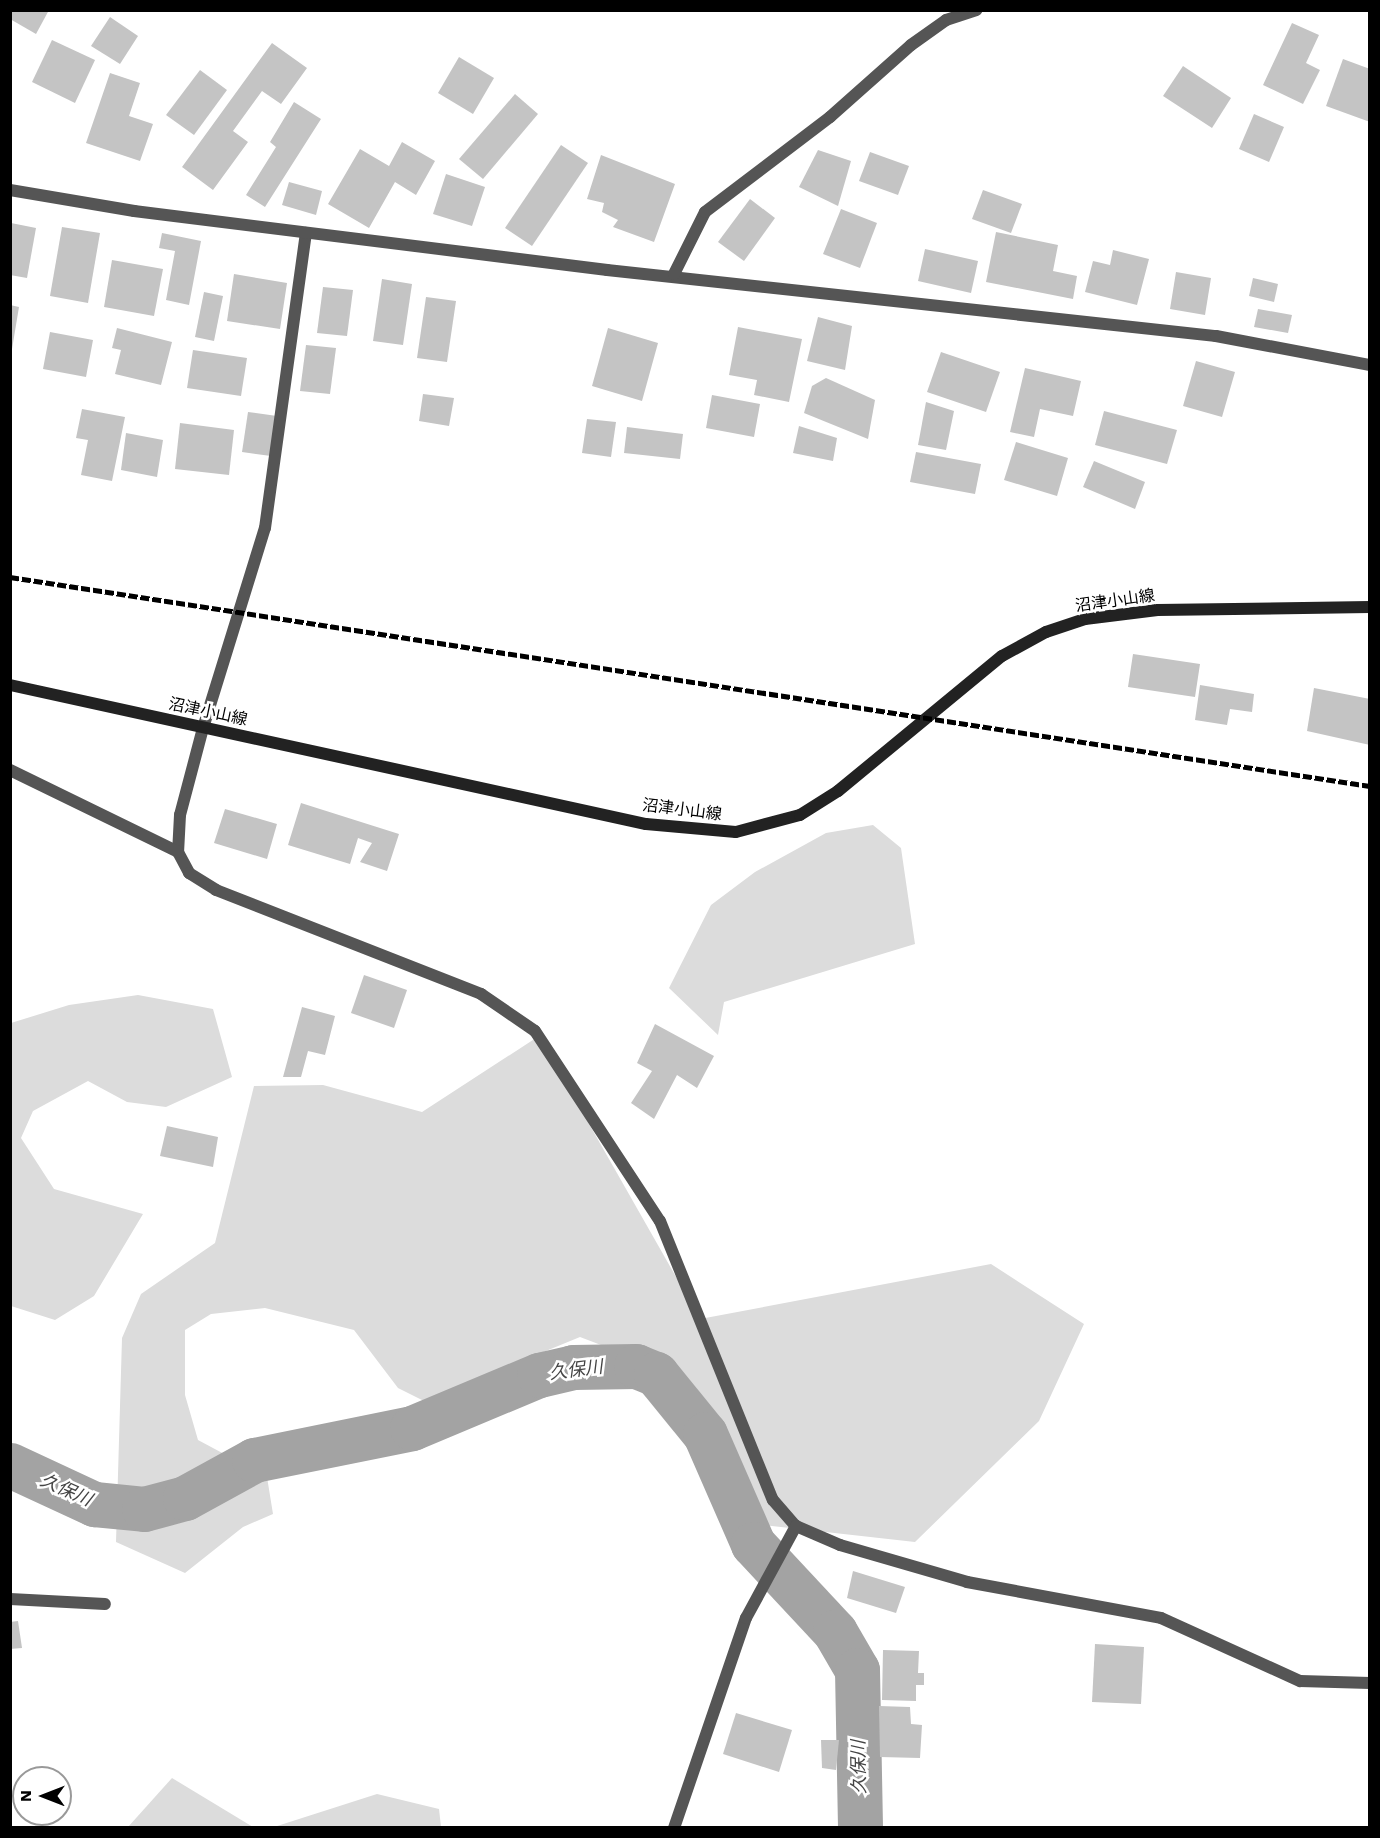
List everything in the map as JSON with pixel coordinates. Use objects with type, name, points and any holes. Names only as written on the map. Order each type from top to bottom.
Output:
[{"type":"main road","name":"沼津小山線","points":[[10,685],[646,824],[736,832],[800,815],[838,791],[1002,656],[1046,632],[1085,619],[1147,611],[1370,607]]},
{"type":"street","points":[[675,274],[705,212],[830,117],[911,45],[946,20],[976,10]]},
{"type":"street","points":[[10,190],[306,233],[675,274],[1039,321],[1216,336],[1370,365]]},
{"type":"street","points":[[306,233],[265,528],[203,728],[180,815],[178,852],[189,873],[216,890],[481,994],[535,1031],[557,1057],[660,1221],[773,1500],[795,1529],[840,1545],[967,1582],[1161,1618],[1300,1682],[1370,1683]]},
{"type":"street","points":[[10,770],[178,852]]},
{"type":"street","points":[[674,1827],[746,1618],[795,1529]]},
{"type":"street","points":[[10,1599],[105,1604]]},
{"type":"shaded area","points":[[873,825],[901,848],[915,944],[724,1002],[718,1035],[669,988],[711,905],[755,872],[826,833]]},
{"type":"shaded area","points":[[138,995],[213,1009],[232,1077],[166,1107],[127,1102],[88,1081],[33,1111],[21,1138],[54,1189],[143,1214],[94,1296],[55,1320],[11,1306],[11,1023],[69,1005]]},
{"type":"shaded area","points":[[539,1036],[700,1319],[991,1264],[1084,1324],[1039,1421],[915,1542],[763,1525],[643,1361],[580,1337],[424,1401],[398,1388],[354,1330],[265,1308],[211,1314],[185,1330],[185,1395],[198,1440],[267,1477],[273,1514],[243,1527],[185,1573],[116,1542],[122,1338],[141,1294],[215,1243],[254,1086],[323,1085],[422,1112]]},
{"type":"shaded area","points":[[172,1778],[253,1827],[128,1827]]},
{"type":"shaded area","points":[[377,1794],[439,1809],[441,1827],[274,1827]]},
{"type":"building","points":[[12,10],[49,10],[36,34],[10,19]]},
{"type":"building","points":[[110,17],[138,36],[120,64],[91,46]]},
{"type":"building","points":[[1292,23],[1319,35],[1306,63],[1320,70],[1303,104],[1263,85]]},
{"type":"building","points":[[52,40],[95,60],[75,103],[32,82]]},
{"type":"building","points":[[272,43],[307,68],[281,104],[262,91],[233,131],[248,142],[213,190],[182,167]]},
{"type":"building","points":[[459,57],[494,78],[473,114],[438,93]]},
{"type":"building","points":[[1343,59],[1370,69],[1370,122],[1326,106]]},
{"type":"building","points":[[1183,66],[1231,98],[1212,128],[1163,96]]},
{"type":"building","points":[[200,70],[227,90],[194,135],[166,115]]},
{"type":"building","points":[[110,73],[140,83],[129,116],[153,124],[140,161],[86,143]]},
{"type":"building","points":[[515,94],[538,114],[483,179],[459,159]]},
{"type":"building","points":[[294,102],[321,119],[265,207],[246,195],[276,147],[270,142]]},
{"type":"building","points":[[1254,114],[1284,127],[1269,162],[1239,149]]},
{"type":"building","points":[[402,142],[435,161],[416,195],[395,182],[369,228],[328,204],[360,149],[389,166]]},
{"type":"building","points":[[561,145],[588,163],[532,246],[505,228]]},
{"type":"building","points":[[818,150],[851,161],[838,206],[799,187]]},
{"type":"building","points":[[870,152],[909,166],[898,195],[859,181]]},
{"type":"building","points":[[601,155],[675,184],[654,242],[613,227],[618,220],[602,212],[604,203],[587,199]]},
{"type":"building","points":[[446,174],[485,187],[472,226],[433,214]]},
{"type":"building","points":[[289,182],[322,191],[316,215],[282,205]]},
{"type":"building","points":[[983,190],[1022,204],[1011,233],[972,219]]},
{"type":"building","points":[[750,199],[775,218],[744,261],[718,242]]},
{"type":"building","points":[[841,209],[877,223],[860,268],[823,254]]},
{"type":"building","points":[[11,223],[36,228],[27,278],[10,275]]},
{"type":"building","points":[[62,227],[100,233],[88,303],[50,296]]},
{"type":"building","points":[[996,232],[1058,245],[1053,271],[1077,276],[1073,299],[986,282]]},
{"type":"building","points":[[162,233],[201,241],[189,305],[166,300],[175,251],[159,248]]},
{"type":"building","points":[[925,249],[978,261],[971,293],[918,281]]},
{"type":"building","points":[[1113,250],[1149,259],[1137,305],[1085,292],[1093,261],[1110,265]]},
{"type":"building","points":[[112,260],[163,269],[154,316],[104,307]]},
{"type":"building","points":[[1176,272],[1211,278],[1205,315],[1170,309]]},
{"type":"building","points":[[234,274],[287,283],[280,329],[227,321]]},
{"type":"building","points":[[1253,278],[1278,284],[1274,302],[1249,296]]},
{"type":"building","points":[[382,279],[412,284],[403,345],[373,341]]},
{"type":"building","points":[[323,287],[353,290],[347,336],[317,333]]},
{"type":"building","points":[[204,292],[223,296],[214,341],[195,337]]},
{"type":"building","points":[[426,297],[456,301],[447,362],[417,358]]},
{"type":"building","points":[[10,305],[19,307],[12,349],[10,349]]},
{"type":"building","points":[[1258,309],[1292,315],[1288,333],[1254,327]]},
{"type":"building","points":[[818,317],[852,326],[845,370],[807,361]]},
{"type":"building","points":[[738,327],[802,339],[789,402],[754,395],[757,380],[729,375]]},
{"type":"building","points":[[117,328],[172,342],[161,385],[115,374],[121,350],[112,348]]},
{"type":"building","points":[[608,328],[658,343],[642,401],[592,386]]},
{"type":"building","points":[[50,332],[93,340],[86,377],[43,369]]},
{"type":"building","points":[[306,345],[336,348],[330,394],[300,391]]},
{"type":"building","points":[[193,350],[247,358],[241,396],[187,388]]},
{"type":"building","points":[[941,352],[1000,372],[986,412],[927,392]]},
{"type":"building","points":[[1196,361],[1235,372],[1222,417],[1183,406]]},
{"type":"building","points":[[1025,368],[1081,381],[1073,416],[1040,409],[1034,437],[1010,432]]},
{"type":"building","points":[[826,378],[875,400],[868,439],[804,413],[812,386]]},
{"type":"building","points":[[423,394],[454,398],[449,426],[419,421]]},
{"type":"building","points":[[712,395],[760,404],[754,437],[706,428]]},
{"type":"building","points":[[926,402],[954,411],[946,450],[918,445]]},
{"type":"building","points":[[82,409],[125,417],[112,481],[81,475],[88,440],[76,438]]},
{"type":"building","points":[[1104,411],[1177,430],[1167,464],[1095,445]]},
{"type":"building","points":[[248,412],[277,416],[271,456],[242,452]]},
{"type":"building","points":[[587,419],[616,422],[611,457],[582,453]]},
{"type":"building","points":[[180,423],[234,430],[229,475],[175,469]]},
{"type":"building","points":[[799,426],[837,438],[833,461],[793,453]]},
{"type":"building","points":[[627,427],[683,434],[680,459],[624,453]]},
{"type":"building","points":[[126,433],[163,440],[157,477],[121,470]]},
{"type":"building","points":[[1016,442],[1068,458],[1057,496],[1004,480]]},
{"type":"building","points":[[916,452],[981,464],[975,494],[910,482]]},
{"type":"building","points":[[1094,461],[1145,482],[1135,509],[1083,487]]},
{"type":"building","points":[[1133,654],[1200,664],[1195,697],[1128,687]]},
{"type":"building","points":[[1200,685],[1254,694],[1252,712],[1230,709],[1227,725],[1195,720]]},
{"type":"building","points":[[1314,688],[1370,699],[1370,745],[1307,731]]},
{"type":"building","points":[[301,803],[399,834],[387,871],[360,862],[372,843],[358,838],[350,864],[288,845]]},
{"type":"building","points":[[225,809],[277,824],[267,859],[214,843]]},
{"type":"building","points":[[364,975],[407,990],[394,1028],[351,1013]]},
{"type":"building","points":[[302,1007],[335,1016],[325,1055],[308,1051],[301,1077],[283,1077]]},
{"type":"building","points":[[655,1024],[714,1056],[697,1088],[677,1075],[654,1119],[631,1103],[652,1071],[637,1063]]},
{"type":"building","points":[[167,1126],[218,1137],[213,1167],[160,1156]]},
{"type":"building","points":[[853,1571],[905,1587],[896,1613],[847,1598]]},
{"type":"building","points":[[18,1621],[22,1648],[10,1649],[10,1622]]},
{"type":"building","points":[[1095,1644],[1144,1647],[1141,1704],[1092,1702]]},
{"type":"building","points":[[883,1650],[919,1651],[918,1673],[924,1673],[924,1685],[916,1685],[916,1701],[882,1700]]},
{"type":"building","points":[[879,1706],[910,1707],[911,1724],[922,1725],[920,1758],[880,1757]]},
{"type":"building","points":[[736,1713],[792,1730],[779,1772],[723,1754]]},
{"type":"building","points":[[821,1740],[839,1740],[836,1770],[822,1768]]},
{"type":"waterway","name":"久保川","points":[[10,1465],[94,1504],[144,1509],[185,1498],[254,1460],[412,1428],[539,1375],[573,1367],[636,1366],[656,1374],[705,1434],[753,1544],[835,1632],[857,1670],[860,1828]]},
{"type":"railway","points":[[10,577],[1370,786]]}]
